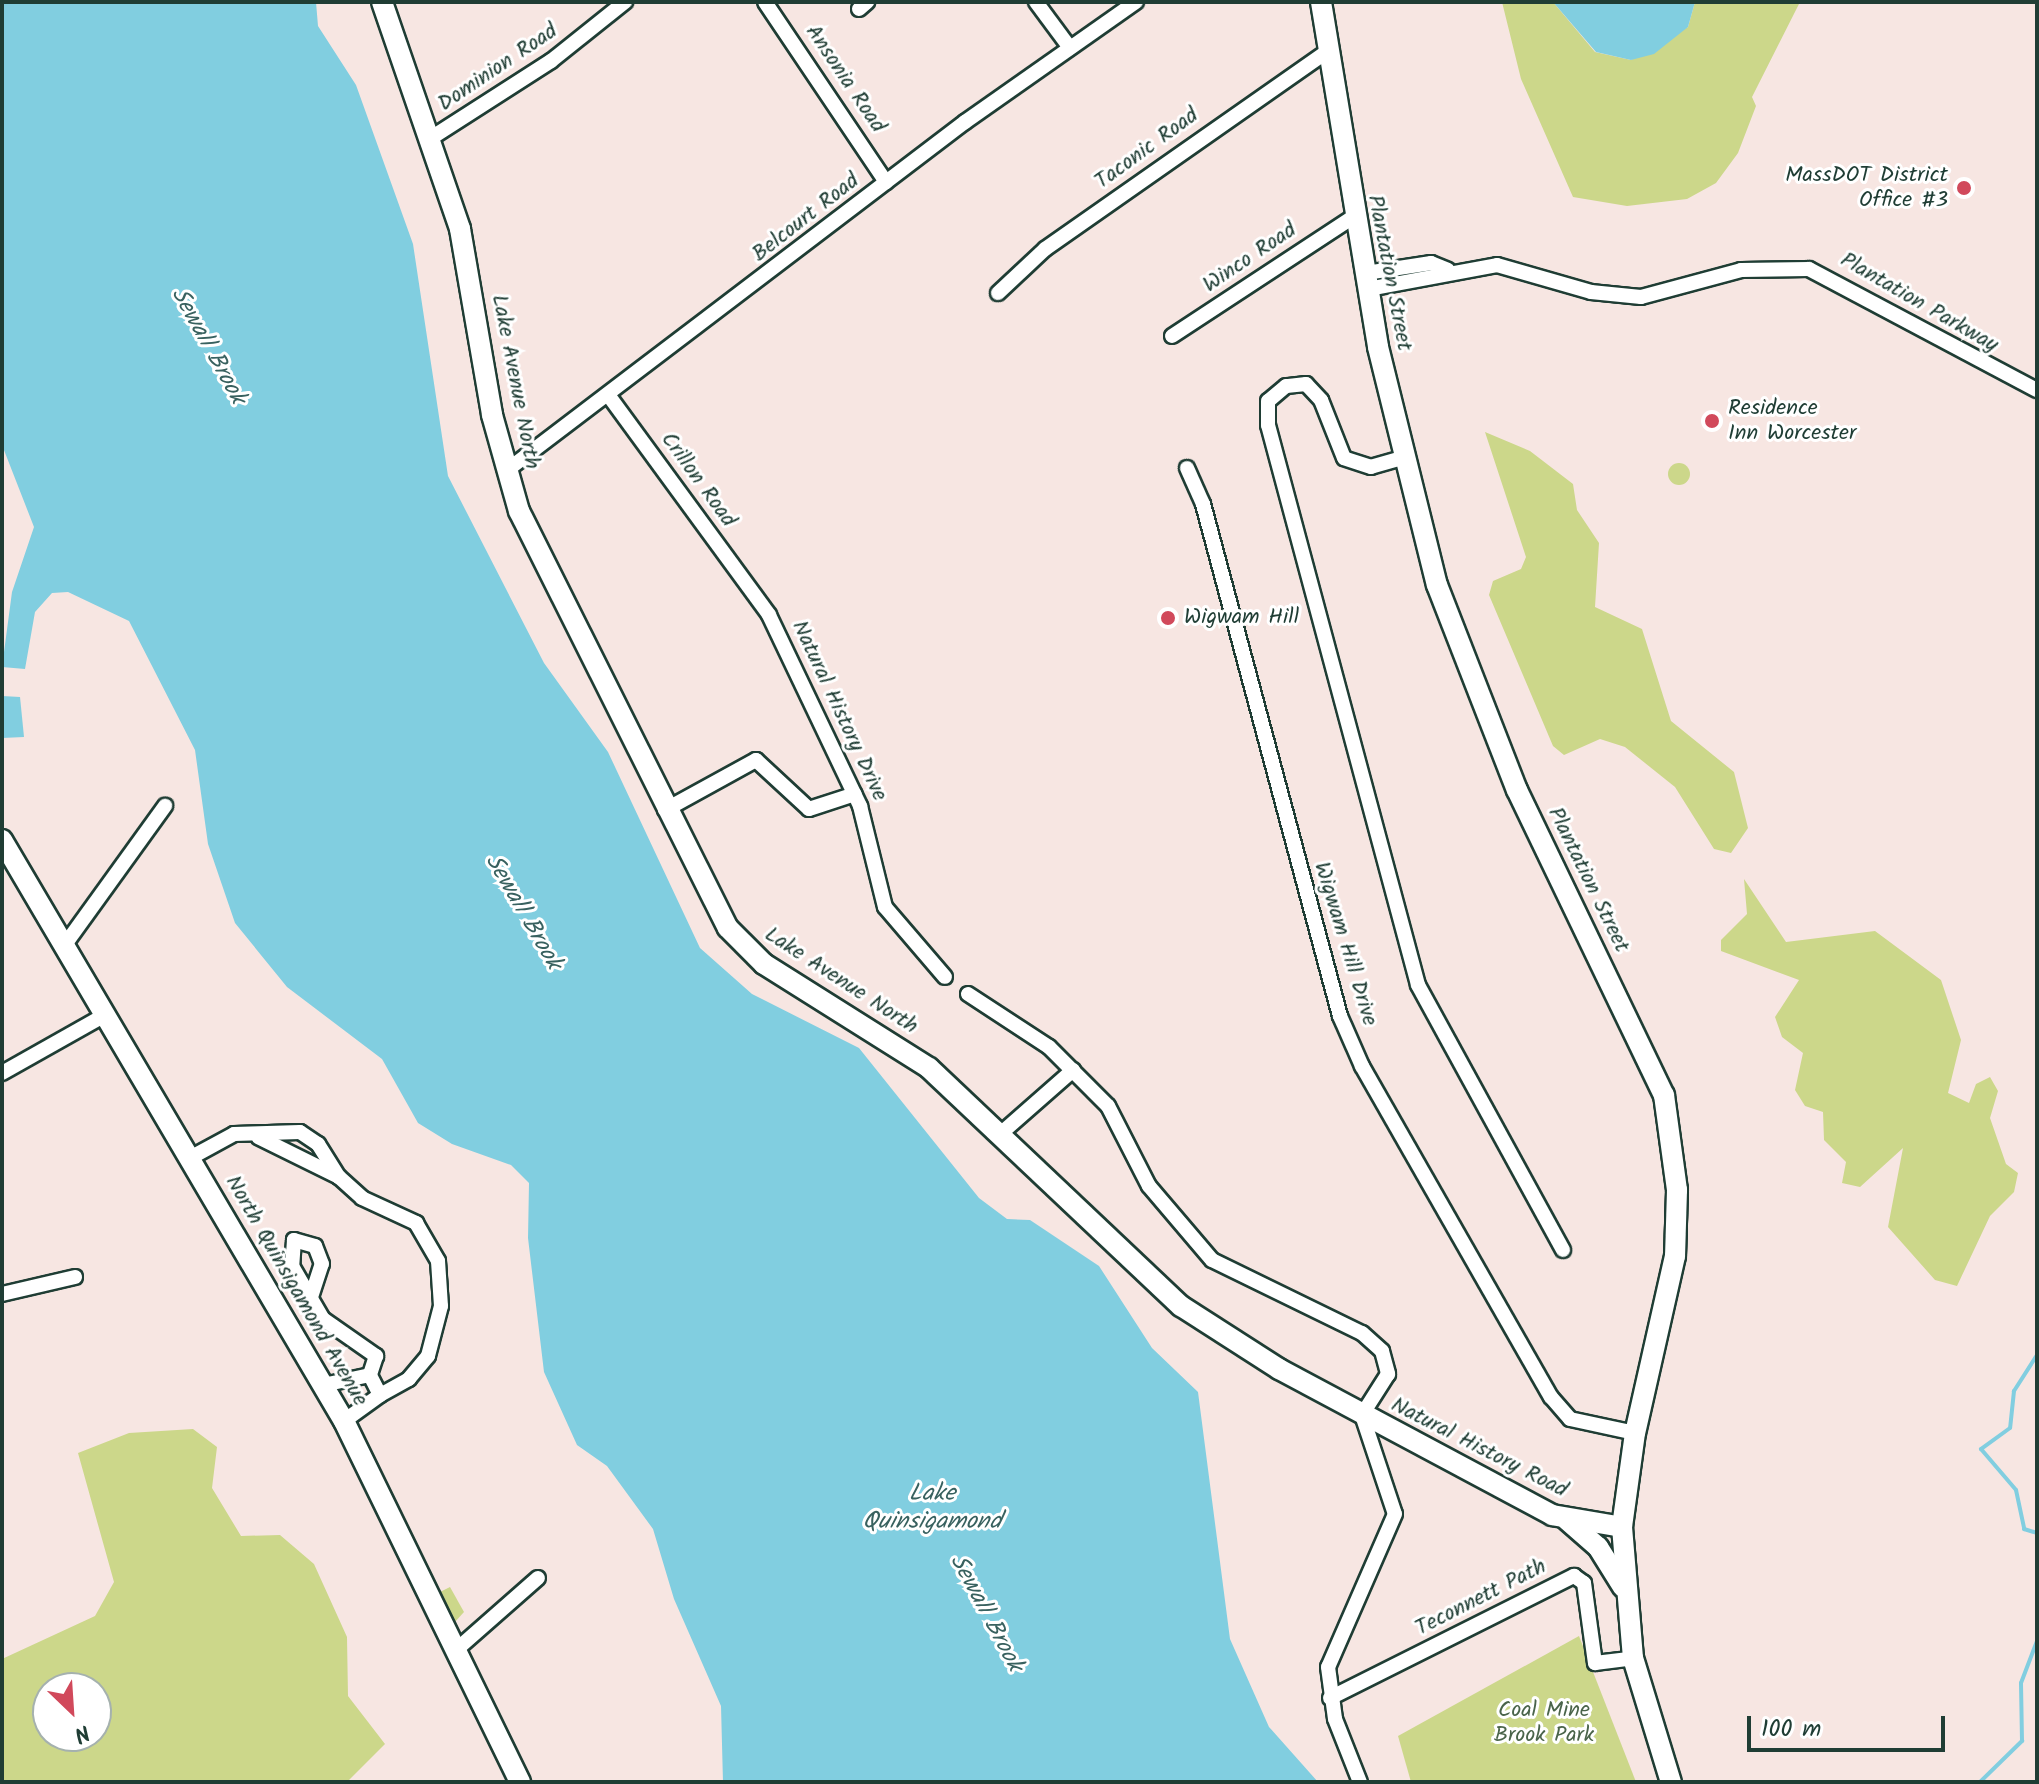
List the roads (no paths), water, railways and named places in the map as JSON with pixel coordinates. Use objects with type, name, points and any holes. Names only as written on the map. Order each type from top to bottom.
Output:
[{"type":"main road","name":"Lake Avenue North","points":[[382,2],[431,138],[465,248],[506,471],[533,546],[717,913],[745,947],[897,1044],[1181,1306],[1362,1415]]},
{"type":"main road","name":"Plantation Street","points":[[1321,2],[1353,217],[1402,458],[1472,684],[1664,1095],[1676,1244],[1635,1433],[1622,1527],[1624,1588],[1633,1658],[1671,1782]]},
{"type":"main road","name":"North Quinsigamond Avenue","points":[[2,840],[344,1421],[520,1782]]},
{"type":"main road","name":"Natural History Road","points":[[1362,1415],[1567,1520],[1622,1527]]},
{"type":"main road","points":[[1567,1520],[1598,1547],[1624,1588]]},
{"type":"street","name":"Dominion Road","points":[[431,138],[551,61],[625,2]]},
{"type":"street","name":"Ansonia Road","points":[[765,2],[886,182]]},
{"type":"street","points":[[1036,2],[1070,48]]},
{"type":"street","name":"Belcourt Road","points":[[506,471],[609,396],[886,182],[1136,2]]},
{"type":"street","name":"Taconic Road","points":[[998,293],[1045,249],[1329,50]]},
{"type":"street","name":"Winco Road","points":[[1172,336],[1353,217]]},
{"type":"street","name":"Plantation Parkway","points":[[1367,281],[1433,279],[1448,270],[1510,266],[1591,292],[1641,297],[1741,270],[1809,269],[2037,390]]},
{"type":"street","points":[[1402,458],[1371,467],[1344,458],[1318,395],[1306,384],[1291,384],[1268,401],[1268,425],[1418,985],[1563,1250]]},
{"type":"street","name":"Crillon Road","points":[[609,396],[751,589]]},
{"type":"street","name":"Wigwam Hill Drive","points":[[1187,468],[1203,504],[1340,1016],[1362,1066],[1551,1397],[1570,1419],[1635,1433]]},
{"type":"street","name":"Natural History Drive","points":[[751,589],[855,794],[885,907],[945,977]]},
{"type":"street","points":[[665,810],[756,760],[809,809],[855,794]]},
{"type":"street","points":[[64,946],[165,806]]},
{"type":"street","points":[[968,994],[1073,1070],[1112,1113],[1155,1195],[1212,1260],[1362,1333],[1383,1354],[1388,1374],[1362,1415],[1395,1514],[1335,1642],[1330,1698],[1360,1782]]},
{"type":"street","points":[[2,1073],[105,1015]]},
{"type":"street","points":[[998,1136],[1073,1070]]},
{"type":"street","points":[[190,1158],[234,1134],[258,1137],[306,1135],[339,1177],[362,1198],[416,1223],[438,1261],[441,1306],[428,1356],[409,1379],[344,1421]]},
{"type":"street","points":[[258,1137],[339,1177]]},
{"type":"street","points":[[2,1294],[75,1277]]},
{"type":"street","points":[[311,1297],[331,1328],[371,1347],[377,1361],[370,1375]]},
{"type":"street","points":[[370,1375],[380,1395]]},
{"type":"street","points":[[323,1385],[370,1375]]},
{"type":"street","name":"Teconnett Path","points":[[1330,1698],[1574,1576],[1584,1583],[1595,1663],[1633,1658]]},
{"type":"street","points":[[456,1650],[538,1578]]},
{"type":"water","name":"Lake Quinsigamond","points":[[2,2],[316,2],[318,26],[356,85],[413,244],[448,476],[544,663],[608,752],[700,948],[752,994],[859,1048],[979,1198],[1007,1219],[1030,1220],[1099,1266],[1152,1348],[1198,1392],[1230,1639],[1269,1727],[1318,1782],[723,1782],[721,1706],[674,1599],[653,1529],[607,1466],[577,1445],[544,1372],[528,1238],[529,1183],[511,1165],[452,1144],[418,1123],[382,1059],[287,987],[235,923],[208,844],[195,750],[129,621],[68,592],[52,593],[35,612],[25,669],[2,667],[12,592],[34,527],[2,445]]},
{"type":"water","points":[[1553,2],[1695,2],[1688,27],[1654,54],[1631,60],[1596,52]]},
{"type":"water","points":[[2,696],[20,697],[24,737],[2,738]]},
{"type":"waterway","points":[[2037,1355],[2014,1391],[2010,1428],[1981,1449],[2016,1490],[2024,1529],[2037,1533]]},
{"type":"waterway","points":[[1980,1782],[2022,1741],[2021,1683],[2037,1641]]},
{"type":"place","name":"MassDOT District Office #3","points":[[1964,188]]},
{"type":"place","name":"Residence Inn Worcester","points":[[1712,421]]},
{"type":"place","name":"Wigwam Hill","points":[[1168,618]]},
{"type":"water label","name":"Sewall Brook","points":[[208,346]]},
{"type":"water label","name":"Sewall Brook","points":[[523,912]]},
{"type":"water label","name":"Sewall Brook","points":[[986,1613]]},
{"type":"park label","name":"Coal Mine Brook Park","points":[[1544,1722]]}]
